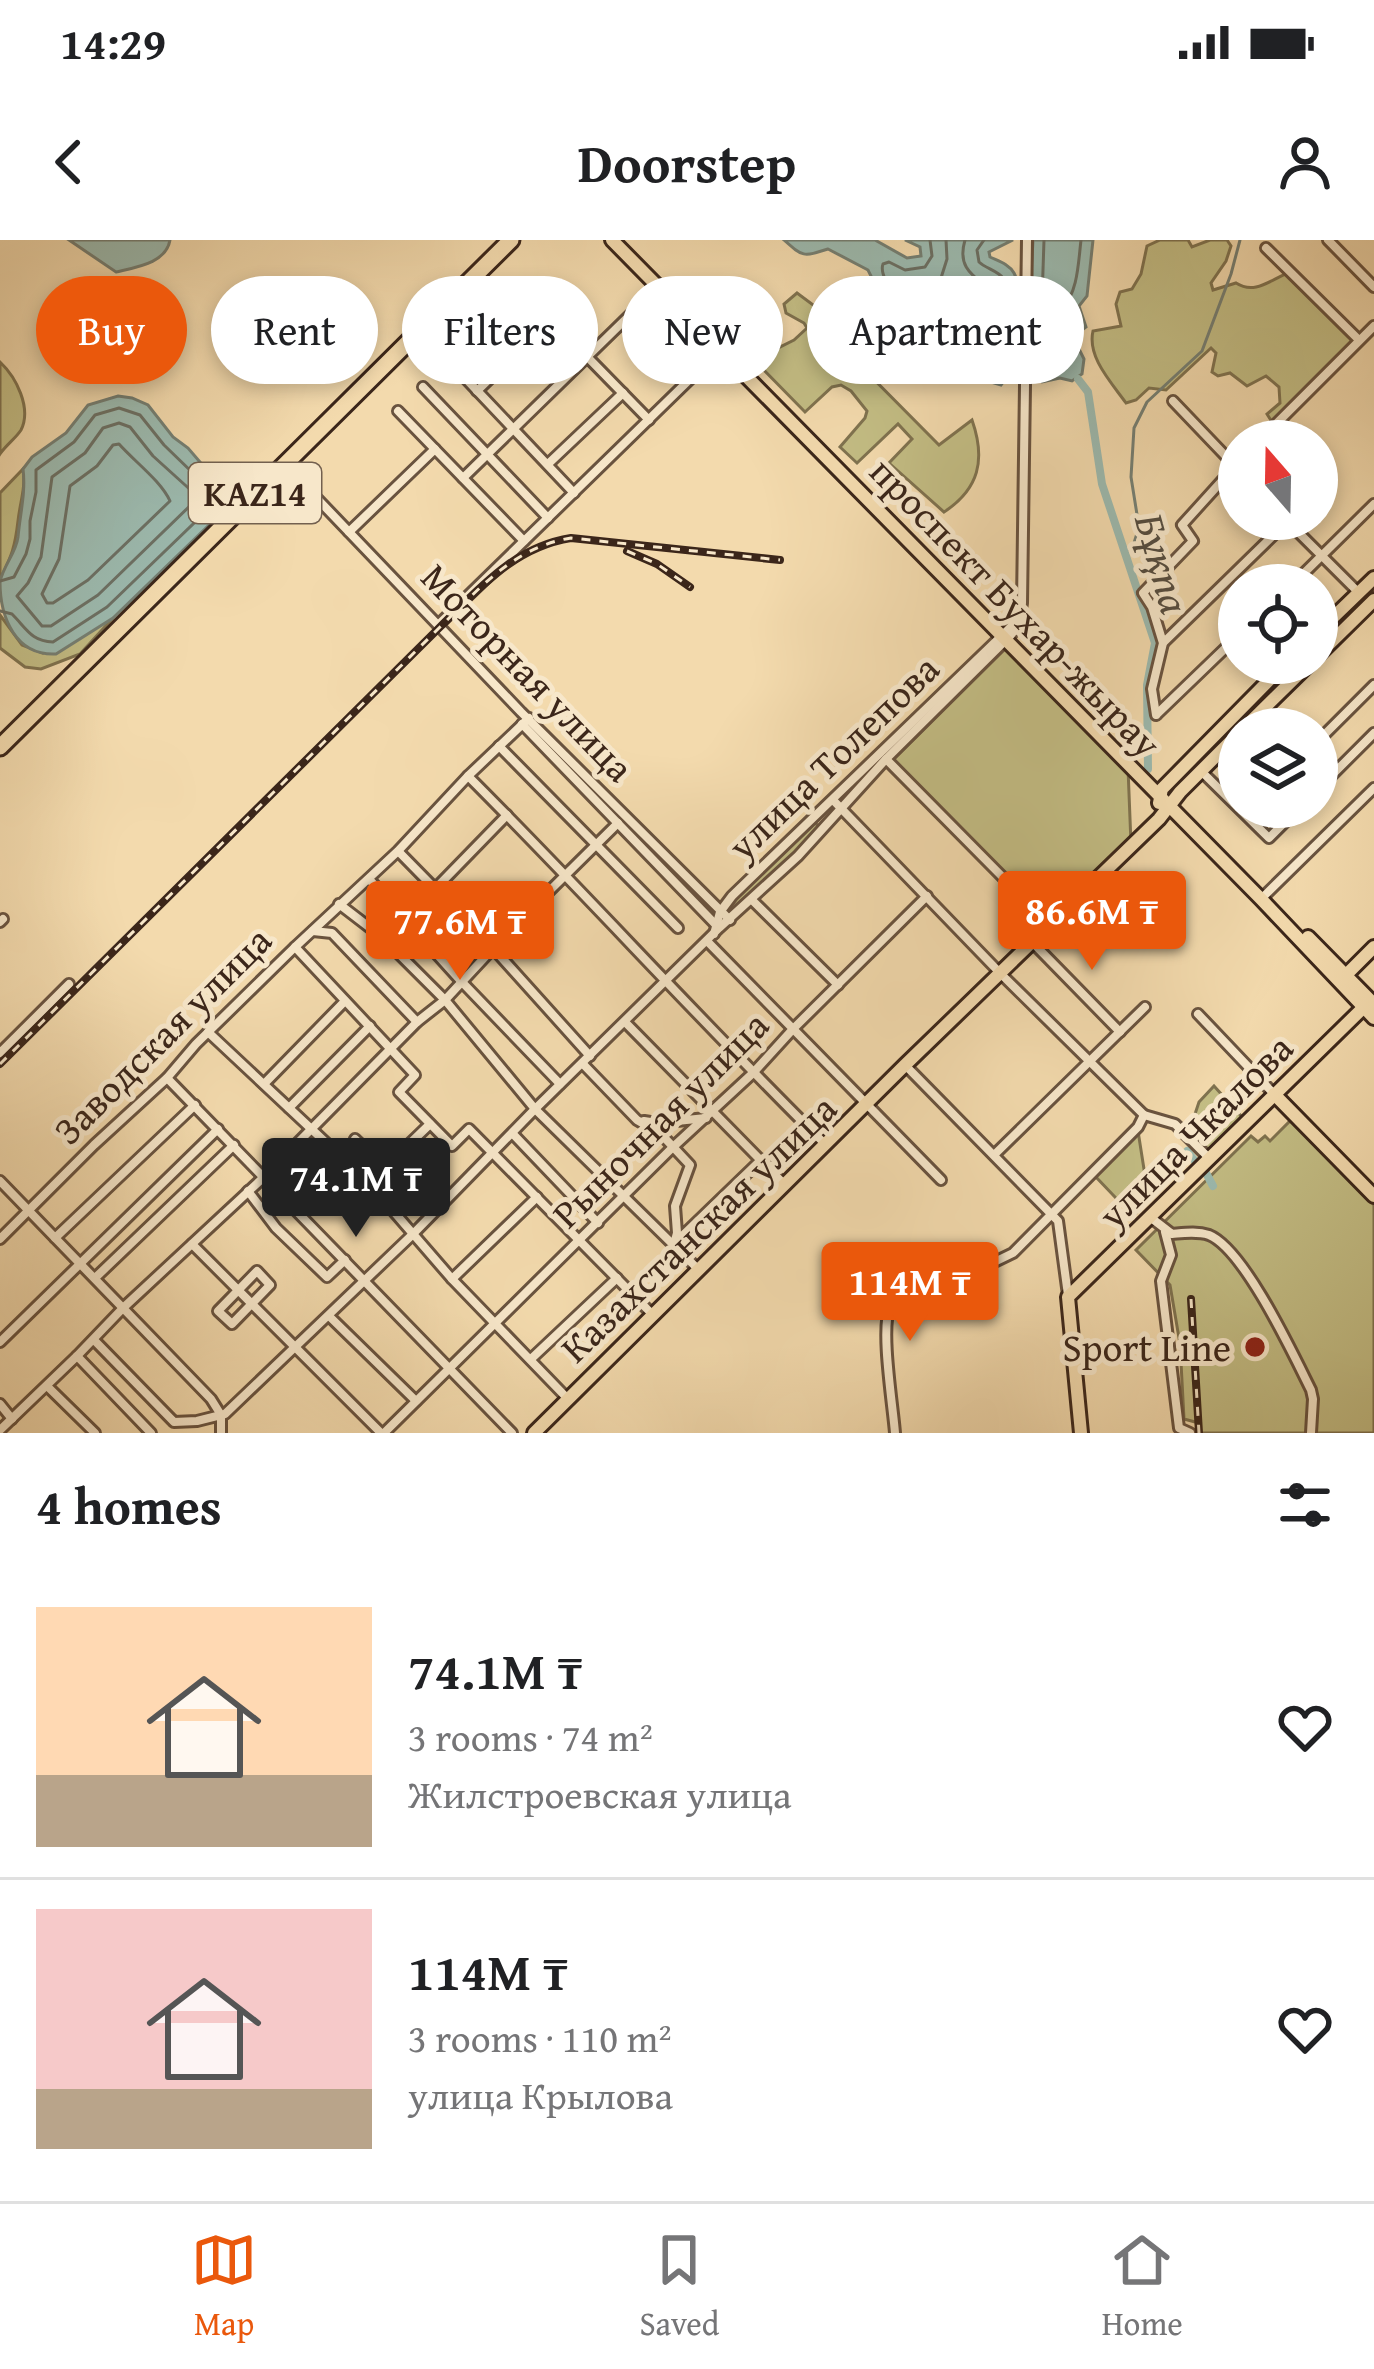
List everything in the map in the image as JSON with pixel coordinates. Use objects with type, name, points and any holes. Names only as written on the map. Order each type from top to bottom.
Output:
[{"type":"highway","name":"KAZ14","points":[[0,748],[511,240]]},
{"type":"main road","name":"проспект Бухар-жырау","points":[[612,240],[649,276]]},
{"type":"main road","name":"проспект Бухар-жырау","points":[[622,240],[656,276]]},
{"type":"main road","name":"проспект Бухар-жырау","points":[[759,384],[1370,1008]]},
{"type":"main road","points":[[1338,613],[1374,578]]},
{"type":"main road","points":[[1338,636],[1373,604],[1359,593]]},
{"type":"main road","points":[[1146,831],[1157,812],[1160,792],[1265,684]]},
{"type":"main road","name":"Казахстанская улица","points":[[1264,708],[1289,684]]},
{"type":"main road","name":"Казахстанская улица","points":[[534,1433],[1051,926],[1218,754]]},
{"type":"main road","points":[[1342,979],[1374,947]]},
{"type":"main road","name":"улица Чкалова","points":[[1068,1297],[1274,1094],[1370,1008]]},
{"type":"main road","points":[[1274,1094],[1374,1196]]},
{"type":"main road","points":[[1068,1297],[1081,1433]]},
{"type":"street","points":[[1006,636],[1018,618],[1022,589],[1027,240]]},
{"type":"street","points":[[1328,240],[1374,287]]},
{"type":"street","points":[[1266,248],[1359,340]]},
{"type":"street","points":[[598,346],[622,323]]},
{"type":"street","points":[[1280,420],[1374,326]]},
{"type":"street","points":[[598,368],[649,420]]},
{"type":"street","points":[[470,384],[574,493]]},
{"type":"street","points":[[477,391],[484,384]]},
{"type":"street","points":[[463,478],[559,384]]},
{"type":"street","points":[[438,625],[685,384]]},
{"type":"street","points":[[423,388],[548,518]]},
{"type":"street","points":[[548,464],[623,393]]},
{"type":"street","points":[[1173,401],[1218,446]]},
{"type":"street","points":[[398,411],[524,541]]},
{"type":"street","points":[[350,532],[435,449]]},
{"type":"street","name":"Моторная улица","points":[[284,464],[619,823],[793,1029],[940,1180]]},
{"type":"street","points":[[1218,487],[1182,525],[1193,541],[1142,593],[1163,643],[1152,689],[1156,715],[1218,655]]},
{"type":"street","points":[[1314,564],[1374,504]]},
{"type":"street","points":[[1163,643],[1266,540]]},
{"type":"street","points":[[1305,540],[1359,593]]},
{"type":"street","name":"улица Толепова","points":[[714,932],[731,896],[1006,636]]},
{"type":"street","points":[[1338,721],[1374,685]]},
{"type":"street","name":"Моторная улица","points":[[525,721],[730,920]]},
{"type":"street","name":"Заводская улица","points":[[0,1239],[525,721]]},
{"type":"street","points":[[1338,769],[1374,733]]},
{"type":"street","points":[[499,746],[677,928]]},
{"type":"street","points":[[883,756],[1051,926]]},
{"type":"street","name":"улица Толепова","points":[[221,1415],[329,1316],[714,932],[752,900],[841,809],[883,756]]},
{"type":"street","points":[[1201,771],[1218,787]]},
{"type":"street","points":[[468,776],[826,1145]]},
{"type":"street","points":[[1263,897],[1372,793]]},
{"type":"street","points":[[833,800],[1144,1115],[1175,1124],[1210,1159]]},
{"type":"street","points":[[435,890],[507,815]]},
{"type":"street","points":[[0,1430],[265,1176],[417,1022],[446,1000],[619,823]]},
{"type":"street","points":[[398,851],[493,948],[637,1120],[661,1134],[690,1166],[675,1206],[674,1244]]},
{"type":"street","points":[[369,879],[561,1084]]},
{"type":"street","name":"Рыночная улица","points":[[382,1433],[927,896]]},
{"type":"street","points":[[752,900],[838,985]]},
{"type":"street","points":[[339,904],[382,937],[446,1000],[535,1109],[699,1270]]},
{"type":"street","points":[[326,916],[332,933],[417,1022]]},
{"type":"street","points":[[312,931],[332,933]]},
{"type":"street","points":[[1033,943],[1120,1032]]},
{"type":"street","points":[[295,947],[416,1075],[399,1092],[430,1124],[452,1146],[469,1129],[653,1315]]},
{"type":"street","points":[[0,1053],[69,984]]},
{"type":"street","points":[[264,1084],[345,1000]]},
{"type":"street","points":[[994,1155],[1145,1007]]},
{"type":"street","points":[[1198,1013],[1274,1094]]},
{"type":"street","points":[[625,1022],[710,1114],[785,1185]]},
{"type":"street","points":[[289,1108],[370,1027]]},
{"type":"street","points":[[208,1032],[369,1184],[567,1398]]},
{"type":"street","points":[[905,1066],[1054,1215],[1060,1226],[1068,1297]]},
{"type":"street","points":[[167,1078],[512,1433]]},
{"type":"street","points":[[56,1238],[195,1106]]},
{"type":"street","points":[[637,1120],[657,1123],[710,1114]]},
{"type":"street","points":[[896,1433],[887,1333],[893,1301],[903,1293],[1005,1259],[1054,1215],[1144,1115]]},
{"type":"street","points":[[369,1184],[430,1124]]},
{"type":"street","points":[[0,1342],[218,1129]]},
{"type":"street","points":[[512,1134],[598,1223]]},
{"type":"street","points":[[355,1139],[384,1168]]},
{"type":"street","points":[[94,1278],[234,1145]]},
{"type":"street","points":[[674,1244],[761,1160]]},
{"type":"street","points":[[0,1181],[211,1399],[221,1415],[221,1433]]},
{"type":"street","points":[[248,1191],[276,1228],[327,1277],[345,1260]]},
{"type":"street","points":[[452,1279],[537,1196]]},
{"type":"street","points":[[1150,1217],[1172,1234],[1198,1232],[1214,1237],[1244,1269],[1311,1390],[1311,1433]]},
{"type":"street","points":[[1164,1231],[1171,1256],[1161,1280],[1179,1429],[1190,1433]]},
{"type":"street","points":[[192,1244],[382,1433]]},
{"type":"street","points":[[256,1271],[270,1285],[251,1304],[232,1324],[218,1310],[256,1271]]},
{"type":"street","points":[[531,1359],[617,1278]]},
{"type":"street","points":[[329,1316],[416,1401]]},
{"type":"street","points":[[94,1340],[174,1422],[221,1415]]},
{"type":"street","points":[[77,1357],[151,1433]]},
{"type":"street","points":[[47,1386],[95,1433]]},
{"type":"street","points":[[0,1404],[13,1419]]},
{"type":"shaded area","points":[[1160,240],[1188,240],[1192,247],[1227,240],[1231,246],[1211,283],[1213,290],[1236,283],[1256,287],[1288,273],[1355,341],[1274,420],[1267,414],[1280,403],[1279,387],[1266,376],[1247,386],[1230,373],[1218,376],[1212,372],[1216,353],[1211,348],[1166,390],[1149,388],[1126,403],[1097,360],[1093,331],[1121,326],[1116,304],[1120,292],[1132,289],[1141,274],[1147,246]]},
{"type":"shaded area","points":[[797,293],[807,300],[807,328],[786,313],[784,304]]},
{"type":"shaded area","points":[[807,328],[807,384],[879,384],[939,445],[972,420],[979,461],[965,494],[944,512],[889,463],[912,439],[898,424],[857,463],[840,447],[867,411],[851,391],[841,385],[832,387],[805,412],[778,384],[783,384],[783,346]]},
{"type":"shaded area","points":[[0,362],[17,384],[25,412],[21,430],[0,454]]},
{"type":"shaded area","points":[[23,469],[16,538],[0,580],[0,493]]},
{"type":"shaded area","points":[[0,615],[22,645],[43,653],[113,618],[80,654],[41,669],[25,667],[0,648]]},
{"type":"shaded area","points":[[1006,648],[1128,768],[1131,844],[1052,922],[893,760]]},
{"type":"shaded area","points":[[814,822],[821,828],[731,916],[724,911]]},
{"type":"shaded area","points":[[1214,1086],[1242,1117],[1208,1151],[1203,1147],[1212,1136],[1210,1128],[1195,1114]]},
{"type":"shaded area","points":[[1291,1120],[1374,1205],[1374,1433],[1201,1433],[1199,1423],[1184,1419],[1180,1344],[1170,1285],[1136,1250],[1251,1136],[1258,1142],[1265,1136],[1270,1141]]},
{"type":"shaded area","points":[[1138,1131],[1149,1201],[1133,1216],[1095,1176]]},
{"type":"water","points":[[69,240],[170,240],[157,259],[116,272]]},
{"type":"water","points":[[784,240],[875,240],[907,258],[921,256],[920,247],[905,240],[1013,240],[989,252],[1014,276],[871,276],[828,249],[800,252]]},
{"type":"water","points":[[1033,240],[1093,240],[1084,300],[1084,276],[1031,276]]},
{"type":"water","points":[[118,396],[148,405],[173,437],[206,469],[240,488],[240,495],[113,618],[56,654],[42,653],[30,649],[13,632],[1,596],[0,582],[18,537],[23,469],[66,433],[88,405]]},
{"type":"waterway","points":[[1124,554],[1139,527],[1131,477],[1134,428],[1147,402],[1202,351],[1240,240]]},
{"type":"waterway","name":"Бұқпа","points":[[1082,384],[1088,392],[1102,484],[1155,643],[1147,685],[1148,769]]},
{"type":"waterway","points":[[1187,1151],[1195,1161]]},
{"type":"waterway","points":[[1206,1173],[1213,1186]]},
{"type":"railway","points":[[0,1064],[469,598],[515,560],[571,538],[780,560]]},
{"type":"railway","points":[[627,551],[690,587]]},
{"type":"railway","points":[[1191,1299],[1199,1433]]},
{"type":"place","name":"Sport Line","points":[[1255,1347]]}]
